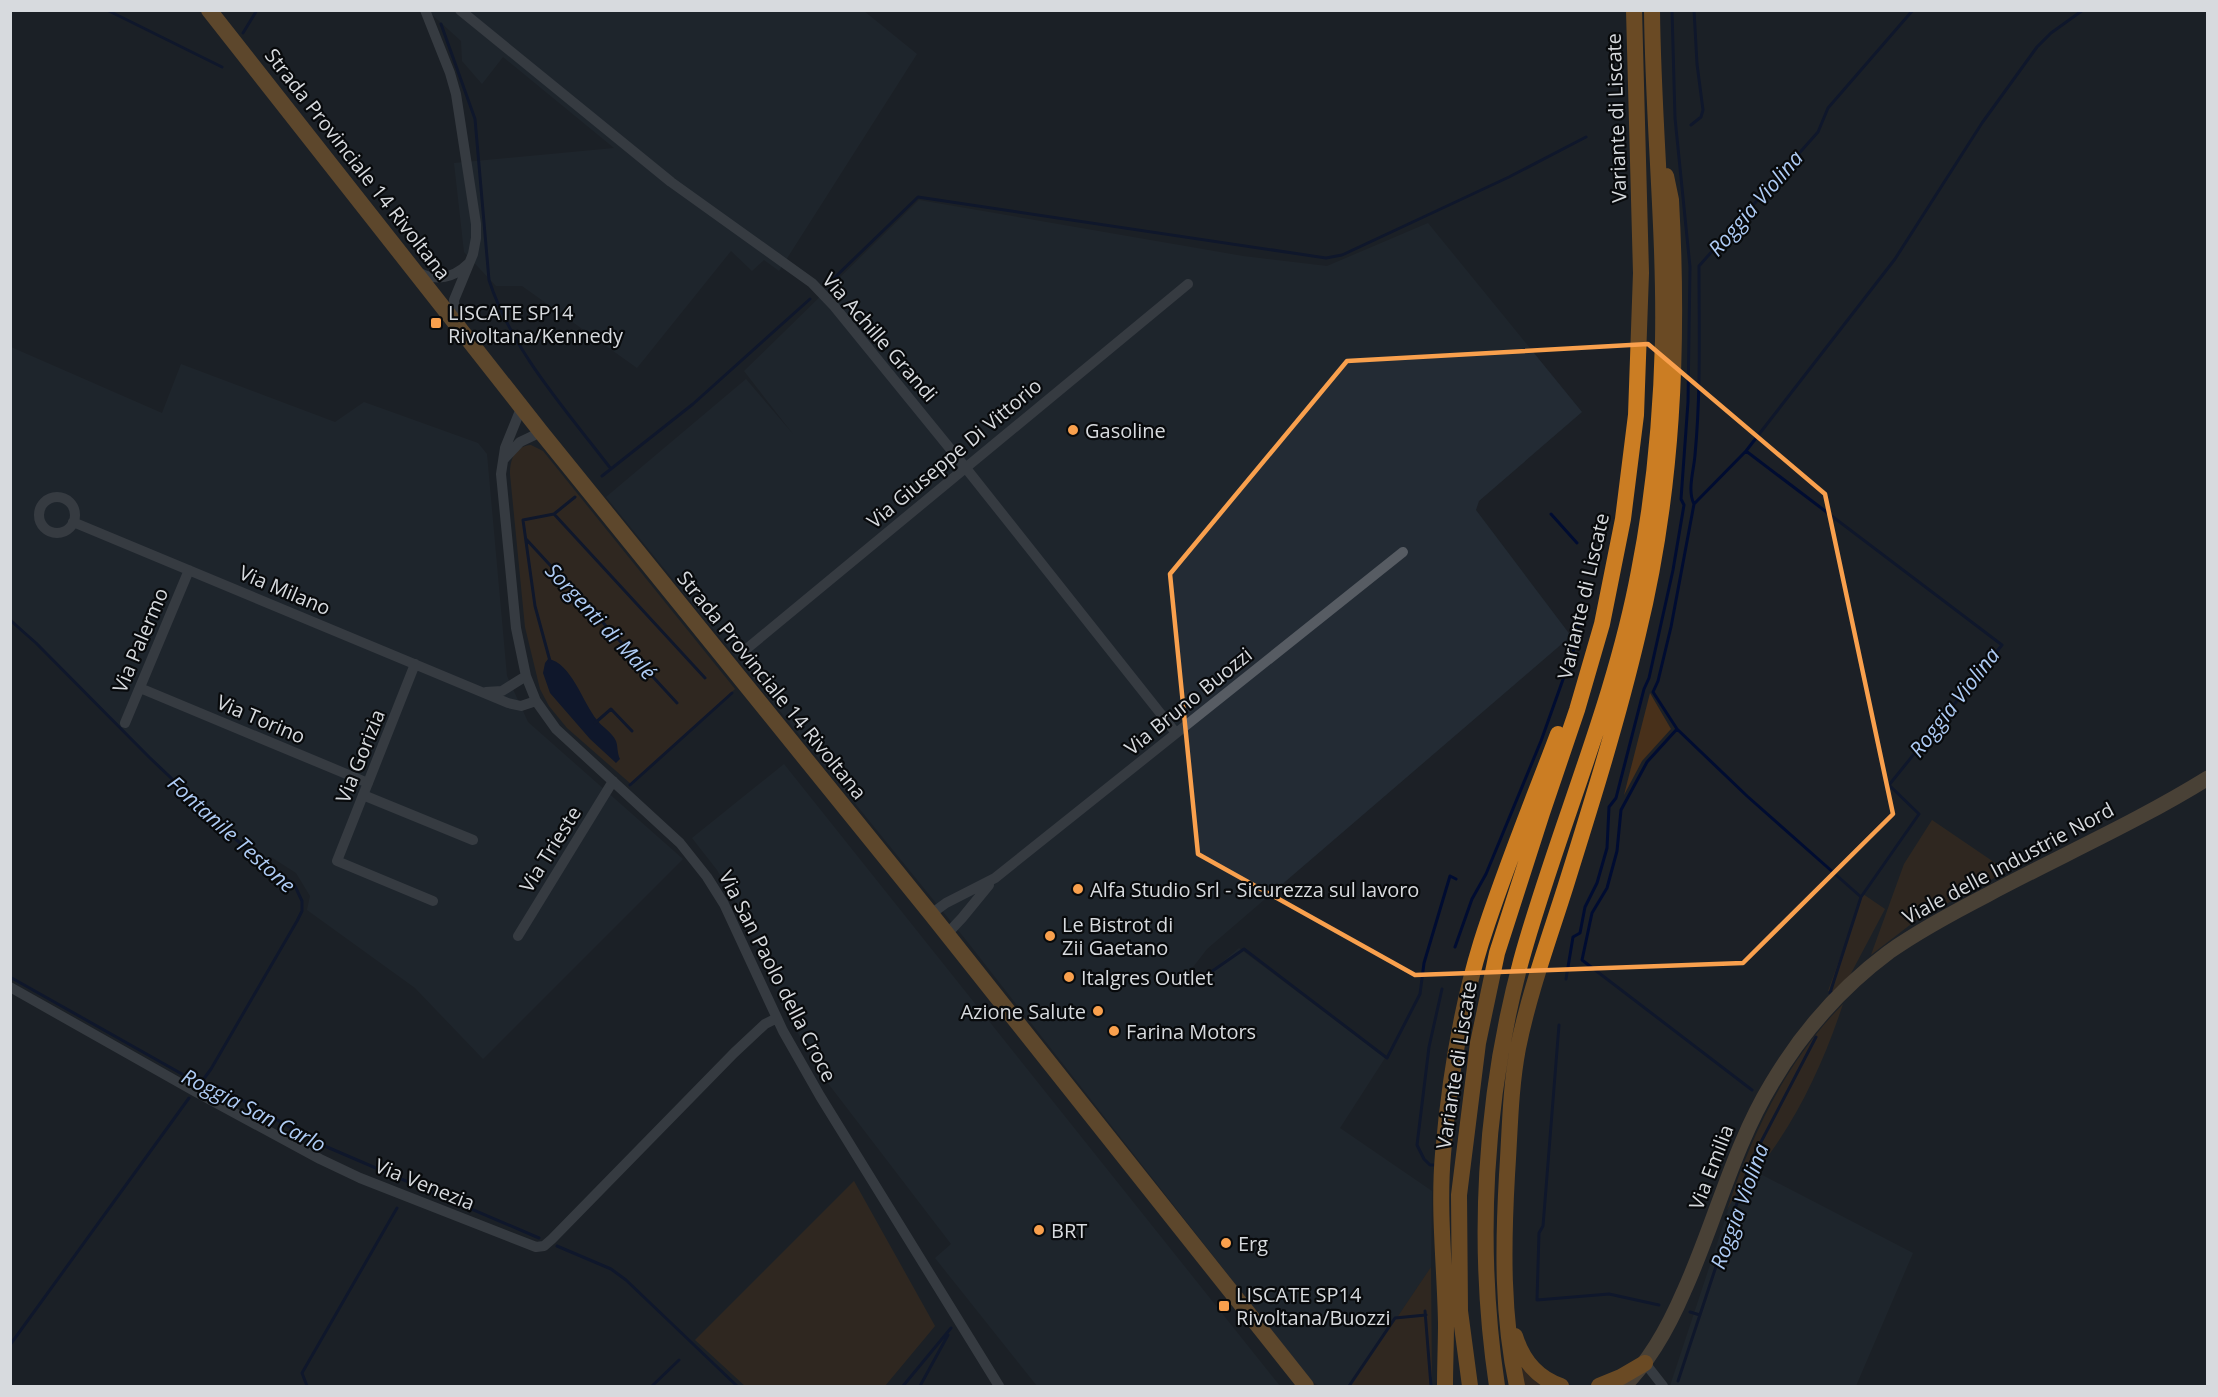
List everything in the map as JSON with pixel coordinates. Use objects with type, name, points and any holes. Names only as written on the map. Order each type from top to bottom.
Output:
[{"type":"highway","name":"Variante di Liscate","points":[[1470,1386],[1460,1311],[1458,1246],[1460,1174],[1478,1043],[1497,953],[1577,710],[1602,624],[1623,519],[1636,407],[1641,273],[1634,10]]},
{"type":"highway","name":"Variante di Liscate","points":[[1497,1386],[1487,1310],[1485,1246],[1488,1161],[1503,1047],[1522,960],[1612,683],[1634,596],[1648,523],[1659,420],[1663,344],[1652,10]]},
{"type":"highway","points":[[1517,1386],[1507,1333],[1504,1245],[1511,1089],[1518,1046],[1539,968],[1619,714],[1648,592],[1660,528],[1671,424],[1675,296],[1671,200],[1658,143]]},
{"type":"highway","points":[[1445,1386],[1446,1329],[1441,1191],[1448,1106],[1462,1021],[1481,944],[1589,645],[1622,490],[1636,407]]},
{"type":"highway","points":[[1504,1245],[1513,1327],[1519,1347],[1537,1373],[1549,1382],[1560,1386]]},
{"type":"highway","points":[[1599,1386],[1621,1377],[1644,1363]]},
{"type":"main road","name":"Strada Provinciale 14 Rivoltana","points":[[209,10],[541,432],[930,914],[1306,1386]]},
{"type":"main road","name":"Viale delle Industrie Nord","points":[[1838,998],[1882,957],[1928,927],[2165,804],[2208,778]]},
{"type":"main road","name":"Via Emilia","points":[[1624,1386],[1644,1363],[1669,1324],[1703,1249],[1741,1145],[1762,1098],[1799,1041],[1838,998]]},
{"type":"street","points":[[425,10],[450,73],[459,105],[476,224],[475,247],[471,261],[454,300],[453,312],[456,322]]},
{"type":"street","name":"Via Achille Grandi","points":[[460,10],[671,183],[812,283],[834,306],[965,467],[1176,733]]},
{"type":"street","points":[[416,271],[432,278],[444,278],[471,261]]},
{"type":"street","name":"Via Giuseppe Di Vittorio","points":[[744,651],[1188,284]]},
{"type":"street","name":"Via San Paolo della Croce","points":[[522,406],[502,461],[501,474],[516,628],[526,676],[536,701],[556,729],[680,843],[707,877],[728,914],[777,1018],[820,1096],[999,1386]]},
{"type":"street","points":[[502,461],[518,444],[541,432]]},
{"type":"street","name":"Via Milano","points":[[73,522],[512,705],[525,705],[536,701]]},
{"type":"street","name":"Via Bruno Buozzi","points":[[946,934],[995,878],[1403,552]]},
{"type":"street","name":"Via Palermo","points":[[125,723],[189,570]]},
{"type":"street","name":"Via Gorizia","points":[[415,664],[338,861],[433,901]]},
{"type":"street","points":[[483,692],[502,691],[526,676]]},
{"type":"street","name":"Via Torino","points":[[140,688],[368,783]]},
{"type":"street","name":"Via Trieste","points":[[518,936],[613,781]]},
{"type":"street","points":[[363,795],[473,840]]},
{"type":"street","name":"Via Bruno Buozzi","points":[[930,914],[945,903],[995,878]]},
{"type":"street","name":"Via Venezia","points":[[10,987],[320,1159],[360,1178],[536,1247],[544,1246],[552,1239],[734,1053],[765,1024],[777,1018]]},
{"type":"street","points":[[1644,1363],[1663,1386]]},
{"type":"highlighted area","points":[[1648,344],[1825,494],[1893,814],[1743,963],[1415,975],[1198,854],[1170,574],[1347,361]]},
{"type":"shaded area","points":[[428,11],[864,11],[917,54],[779,271],[764,260],[752,271],[731,251],[637,368],[522,286],[496,286],[464,252],[454,163],[614,148],[503,57],[482,84],[462,61],[461,41]]},
{"type":"shaded area","points":[[919,200],[1243,256],[1327,266],[1428,223],[1582,412],[1479,501],[1476,510],[1571,636],[1207,949],[1190,971],[1199,982],[1239,948],[1385,1058],[1340,1128],[1432,1191],[1431,1267],[1351,1386],[1320,1386],[1312,1382],[966,940],[606,497],[746,379],[793,434],[744,371]]},
{"type":"shaded area","points":[[11,347],[162,413],[181,364],[335,422],[364,402],[478,443],[487,454],[507,676],[528,722],[683,859],[483,1059],[415,988],[307,910],[310,896],[296,873],[271,857],[266,864],[169,776],[11,618]]},
{"type":"shaded area","points":[[531,445],[543,451],[735,689],[631,784],[567,728],[549,706],[540,689],[525,627],[510,474],[514,454],[521,448]]},
{"type":"shaded area","points":[[1650,693],[1671,729],[1642,761],[1624,795]]},
{"type":"shaded area","points":[[784,764],[1280,1386],[1037,1386],[935,1258],[951,1244],[827,1082],[794,1026],[734,899],[717,870],[692,838]]},
{"type":"shaded area","points":[[1932,820],[2007,871],[1915,921],[1871,955],[1904,864]]},
{"type":"shaded area","points":[[1863,894],[1885,909],[1848,979],[1834,991],[1828,991]]},
{"type":"shaded area","points":[[1843,1004],[1818,1069],[1786,1130],[1759,1168],[1751,1166],[1727,1210],[1748,1153],[1773,1100],[1804,1050]]},
{"type":"shaded area","points":[[1743,1165],[1913,1253],[1856,1386],[1670,1386]]},
{"type":"shaded area","points":[[854,1181],[935,1326],[885,1386],[745,1386],[695,1340]]},
{"type":"shaded area","points":[[1431,1267],[1432,1386],[1351,1386]]},
{"type":"shaded area","points":[[1519,1359],[1546,1386],[1523,1386]]},
{"type":"water","points":[[548,659],[563,667],[570,675],[592,713],[614,738],[620,759],[616,763],[590,739],[550,693],[543,673]]},
{"type":"waterway","points":[[107,10],[222,67]]},
{"type":"waterway","points":[[243,33],[257,10]]},
{"type":"waterway","points":[[1566,979],[1573,937],[1580,933],[1585,907],[1597,883],[1607,848],[1609,807],[1616,798],[1644,689],[1649,678],[1673,570],[1684,505],[1681,499],[1688,402],[1690,267],[1675,118],[1672,10]]},
{"type":"waterway","points":[[1691,125],[1701,117],[1703,110],[1697,64],[1694,10]]},
{"type":"waterway","name":"Roggia Violina","points":[[1861,897],[1747,796],[1677,729],[1653,692],[1658,681],[1671,627],[1694,504],[1691,486],[1698,408],[1699,266],[1818,132],[1828,108],[1913,10]]},
{"type":"waterway","name":"Roggia Violina","points":[[1694,504],[1746,451],[1895,259],[1982,123],[2037,47],[2051,33],[2083,10]]},
{"type":"waterway","points":[[441,24],[475,119],[489,280],[511,331],[526,355],[611,469]]},
{"type":"waterway","points":[[828,284],[918,197],[1326,258],[1342,255],[1509,177],[1586,137]]},
{"type":"waterway","points":[[602,476],[693,404],[810,299]]},
{"type":"waterway","name":"Roggia Violina","points":[[1746,451],[2002,645],[1889,785],[1919,814],[1861,897],[1830,993]]},
{"type":"waterway","points":[[550,661],[535,606],[523,520],[554,514],[575,497]]},
{"type":"waterway","name":"Sorgenti di Malé","points":[[554,514],[705,678]]},
{"type":"waterway","points":[[1551,514],[1577,543]]},
{"type":"waterway","name":"Sorgenti di Malé","points":[[526,539],[677,703]]},
{"type":"waterway","points":[[1455,947],[1472,899],[1486,874],[1541,741],[1576,643],[1579,619],[1585,615]]},
{"type":"waterway","name":"Fontanile Testone","points":[[10,620],[232,836],[269,868],[294,884],[302,901],[302,911],[297,921],[200,1084]]},
{"type":"waterway","points":[[630,785],[732,693]]},
{"type":"waterway","points":[[595,723],[611,709],[632,731]]},
{"type":"waterway","points":[[1677,729],[1647,762],[1621,810],[1617,851],[1607,888],[1592,913],[1582,960],[1752,1090]]},
{"type":"waterway","points":[[1211,972],[1244,949],[1387,1058],[1420,994],[1424,963],[1450,876],[1456,879]]},
{"type":"waterway","name":"Roggia San Carlo","points":[[10,977],[205,1087],[219,1087],[320,1144],[539,1238]]},
{"type":"waterway","points":[[1436,1165],[1430,1165],[1424,1159],[1417,1145],[1429,1047],[1442,989]]},
{"type":"waterway","points":[[1559,1025],[1543,1226],[1539,1233],[1537,1300],[1609,1294],[1659,1305]]},
{"type":"waterway","name":"Roggia Violina","points":[[1678,1381],[1751,1161],[1816,1037]]},
{"type":"waterway","name":"Fontanile Testone","points":[[10,1345],[189,1098]]},
{"type":"waterway","points":[[307,1386],[302,1373],[397,1208]]},
{"type":"waterway","name":"Roggia San Carlo","points":[[557,1246],[611,1269],[626,1280],[737,1386]]},
{"type":"waterway","points":[[1425,1311],[1431,1386]]},
{"type":"waterway","points":[[1690,1312],[1700,1315]]},
{"type":"waterway","points":[[1349,1386],[1395,1318],[1426,1315]]},
{"type":"waterway","name":"Roggia San Carlo","points":[[903,1386],[951,1328]]},
{"type":"waterway","points":[[920,1386],[948,1335]]},
{"type":"waterway","points":[[652,1386],[679,1360]]},
{"type":"place","name":"LISCATE SP14 Rivoltana/Kennedy","points":[[436,323]]},
{"type":"place","name":"Gasoline","points":[[1073,430]]},
{"type":"place","name":"Alfa Studio Srl - Sicurezza sul lavoro","points":[[1078,889]]},
{"type":"place","name":"Le Bistrot di Zii Gaetano","points":[[1050,936]]},
{"type":"place","name":"Italgres Outlet","points":[[1069,977]]},
{"type":"place","name":"Azione Salute","points":[[1098,1011]]},
{"type":"place","name":"Farina Motors","points":[[1114,1031]]},
{"type":"place","name":"BRT","points":[[1039,1230]]},
{"type":"place","name":"Erg","points":[[1226,1243]]},
{"type":"place","name":"LISCATE SP14 Rivoltana/Buozzi","points":[[1224,1306]]}]
